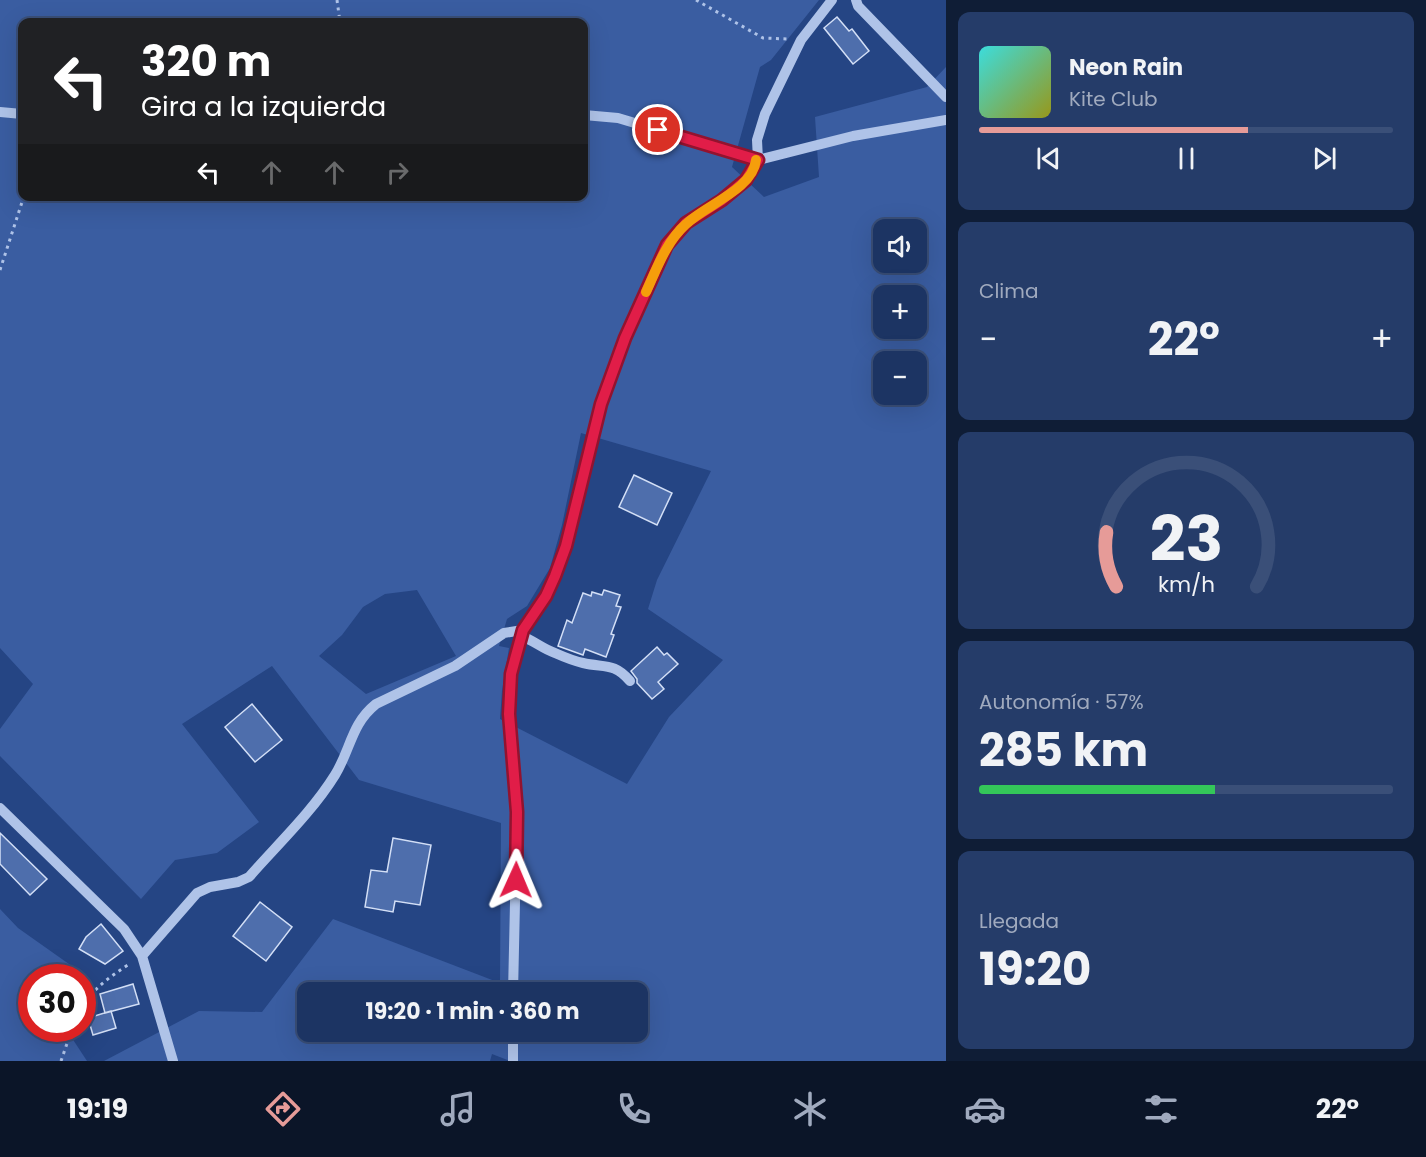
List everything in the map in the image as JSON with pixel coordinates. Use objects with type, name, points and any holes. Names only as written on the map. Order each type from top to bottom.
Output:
[{"type":"street","points":[[513,982],[517,812],[509,714],[511,674],[522,633],[546,596],[555,576],[566,546],[601,404],[625,338],[667,245],[686,223],[722,200],[746,180],[758,160],[757,140],[765,114],[801,40],[832,0]]},
{"type":"street","points":[[856,0],[858,6],[946,97]]},
{"type":"street","points":[[0,112],[18,114]]},
{"type":"street","points":[[588,115],[618,118],[758,160],[853,136],[946,120]]},
{"type":"street","points":[[142,956],[197,893],[210,887],[238,882],[249,877],[316,801],[345,757],[357,724],[375,704],[455,666],[504,633],[522,633],[552,652],[583,663],[614,667],[623,672],[630,681]]},
{"type":"street","points":[[0,808],[124,929],[142,956],[173,1061]]},
{"type":"street","points":[[513,1042],[513,1061]]},
{"type":"path","points":[[337,0],[339,18]]},
{"type":"path","points":[[696,0],[763,38],[801,40]]},
{"type":"path","points":[[0,270],[22,201]]},
{"type":"path","points":[[96,988],[106,979],[142,956]]},
{"type":"path","points":[[61,1061],[68,1042]]},
{"type":"shaded area","points":[[0,0],[819,0],[771,60],[760,67],[732,167],[764,197],[819,177],[815,117],[927,87],[946,67],[946,1061],[510,1061],[492,1054],[490,1061],[104,1061],[199,1011],[262,1012],[333,919],[497,982],[297,982],[297,1042],[648,1042],[648,982],[500,982],[501,823],[359,780],[272,666],[182,724],[259,822],[217,853],[175,860],[141,899],[0,756],[0,729],[33,684],[0,648]],"holes":[[[581,433],[711,471],[657,580],[648,609],[723,660],[669,717],[627,784],[500,719],[509,648],[499,646],[507,619],[527,606],[550,568],[562,525]],[[417,590],[456,656],[366,694],[319,656],[342,635],[363,607],[385,594]]]},
{"type":"shaded area","points":[[0,909],[18,928],[69,964],[18,964],[18,1042],[75,1042],[87,1061],[0,1061]]},
{"type":"building","points":[[837,17],[849,31],[852,29],[869,51],[853,64],[824,28]]},
{"type":"building","points":[[634,475],[672,493],[657,525],[619,507]]},
{"type":"building","points":[[604,590],[620,595],[616,606],[621,607],[611,634],[614,635],[606,657],[585,649],[583,655],[558,646],[567,620],[572,623],[583,593],[591,596],[592,592],[602,595]]},
{"type":"building","points":[[657,647],[664,655],[667,653],[678,664],[658,682],[664,689],[652,699],[637,683],[631,671]]},
{"type":"building","points":[[252,704],[282,740],[255,762],[225,727]]},
{"type":"building","points":[[0,833],[47,879],[30,895],[0,864]]},
{"type":"building","points":[[393,838],[431,845],[420,905],[395,901],[393,912],[365,907],[371,870],[387,872]]},
{"type":"building","points":[[260,902],[292,927],[266,961],[233,936]]},
{"type":"building","points":[[101,924],[123,951],[105,964],[79,949],[86,937]]},
{"type":"building","points":[[133,984],[139,1004],[105,1013],[100,994]]},
{"type":"building","points":[[111,1011],[116,1028],[96,1034],[96,1016]]},
{"type":"slow traffic","points":[[646,292],[667,245],[686,223],[722,200],[746,180],[758,160],[756,160]]},
{"type":"route","points":[[516,880],[517,812],[509,714],[511,674],[523,630],[546,596],[555,576],[566,546],[601,404],[625,338],[667,245],[686,223],[722,200],[746,180],[758,160],[658,130]]}]
